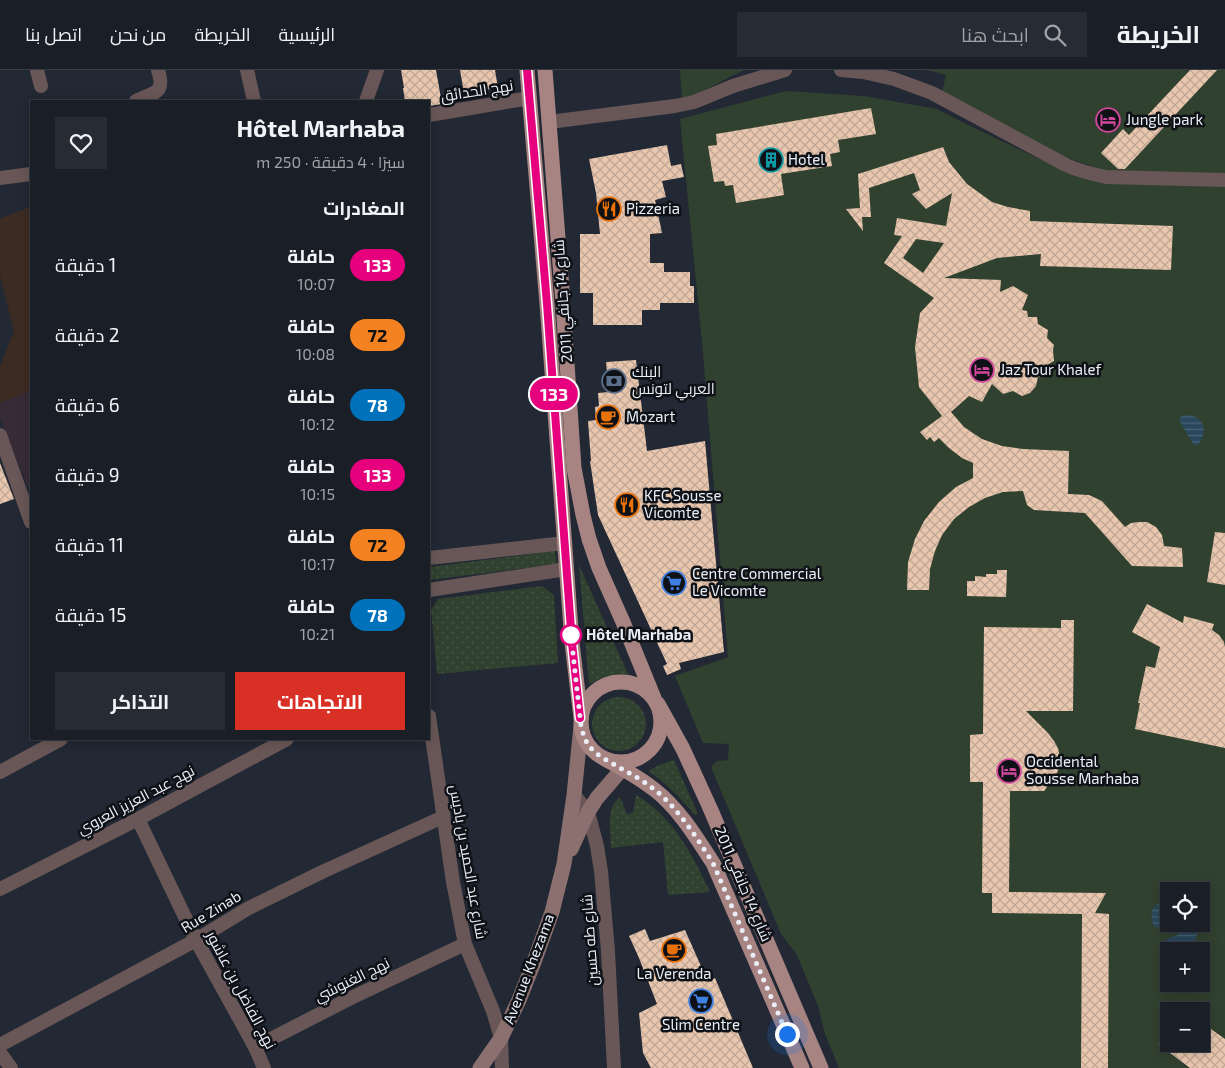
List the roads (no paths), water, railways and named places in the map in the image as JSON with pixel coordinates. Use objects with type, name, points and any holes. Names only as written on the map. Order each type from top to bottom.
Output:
[{"type":"main road","name":"شارع 14 جانفي 2011","points":[[527,70],[547,304],[572,643],[581,722]]},
{"type":"main road","name":"شارع 14 جانفي 2011","points":[[544,70],[564,312],[574,468],[589,539],[599,568],[656,701],[683,749],[710,808],[821,1068]]},
{"type":"main road","points":[[617,681],[631,682],[644,688],[656,701],[661,717],[661,731],[656,743],[647,753],[625,765],[605,759],[588,746],[583,737],[581,722],[584,705],[592,693],[603,685],[617,681]]},
{"type":"main road","name":"Avenue Khezama","points":[[480,1068],[501,1038],[519,1000],[552,912],[564,864],[574,795],[581,722]]},
{"type":"main road","name":"شارع 14 جانفي 2011","points":[[625,765],[656,790],[672,806],[686,822],[713,863],[802,1068]]},
{"type":"main road","name":"Avenue Khezama","points":[[564,864],[588,812],[597,798],[625,765]]},
{"type":"street","points":[[37,70],[41,86]]},
{"type":"street","points":[[138,100],[156,93],[158,90],[161,79],[158,70]]},
{"type":"street","points":[[247,70],[254,100]]},
{"type":"street","points":[[366,100],[377,70]]},
{"type":"street","points":[[549,122],[676,106],[694,102],[733,86],[785,70]]},
{"type":"street","points":[[841,70],[863,72],[894,79],[932,93],[1066,165],[1094,175],[1106,177],[1225,180]]},
{"type":"street","name":"نهج الحدائق","points":[[430,115],[530,98]]},
{"type":"street","points":[[0,178],[30,174]]},
{"type":"street","points":[[0,435],[30,519]]},
{"type":"street","points":[[430,558],[565,542]]},
{"type":"street","points":[[430,590],[567,569]]},
{"type":"street","name":"شارع عبد الحميد بن باديس","points":[[430,723],[453,882],[465,944],[493,1011],[501,1038],[502,1068]]},
{"type":"street","points":[[0,772],[59,740]]},
{"type":"street","name":"نهج عبد العزيز العروي","points":[[0,889],[138,819],[285,740]]},
{"type":"street","points":[[574,795],[588,812]]},
{"type":"street","name":"شارع طه حسين","points":[[588,812],[595,836],[601,871],[608,951],[614,1068]]},
{"type":"street","name":"Rue Zinab","points":[[0,1044],[196,940],[247,909],[322,872],[443,817]]},
{"type":"street","name":"نهج الفاضل بن عاشور","points":[[138,819],[196,940],[254,1047],[262,1067]]},
{"type":"street","name":"نهج الغنوشي","points":[[254,1047],[353,997],[465,944]]},
{"type":"street","points":[[0,1053],[11,1068]]},
{"type":"water","points":[[1184,415],[1196,418],[1203,425],[1203,434],[1198,445],[1194,445],[1179,420]]},
{"type":"water","points":[[1160,904],[1160,928],[1154,926],[1152,911],[1155,906]]},
{"type":"water","points":[[1180,932],[1206,932],[1198,933],[1195,939],[1196,942],[1164,942],[1178,935]]},
{"type":"place","name":"Jungle park","points":[[1108,120]]},
{"type":"place","name":"Hotel","points":[[771,160]]},
{"type":"place","name":"Pizzeria","points":[[609,209]]},
{"type":"place","name":"Jaz Tour Khalef","points":[[982,370]]},
{"type":"place","name":"البنك العربي لتونس","points":[[614,381]]},
{"type":"place","name":"Mozart","points":[[608,417]]},
{"type":"place","name":"KFC Sousse Vicomte","points":[[627,505]]},
{"type":"place","name":"Centre Commercial Le Vicomte","points":[[674,583]]},
{"type":"place","name":"Hôtel Marhaba","points":[[571,635]]},
{"type":"place","name":"Occidental Sousse Marhaba","points":[[1009,771]]},
{"type":"place","name":"La Verenda","points":[[674,950]]},
{"type":"place","name":"Slim Centre","points":[[701,1001]]}]
